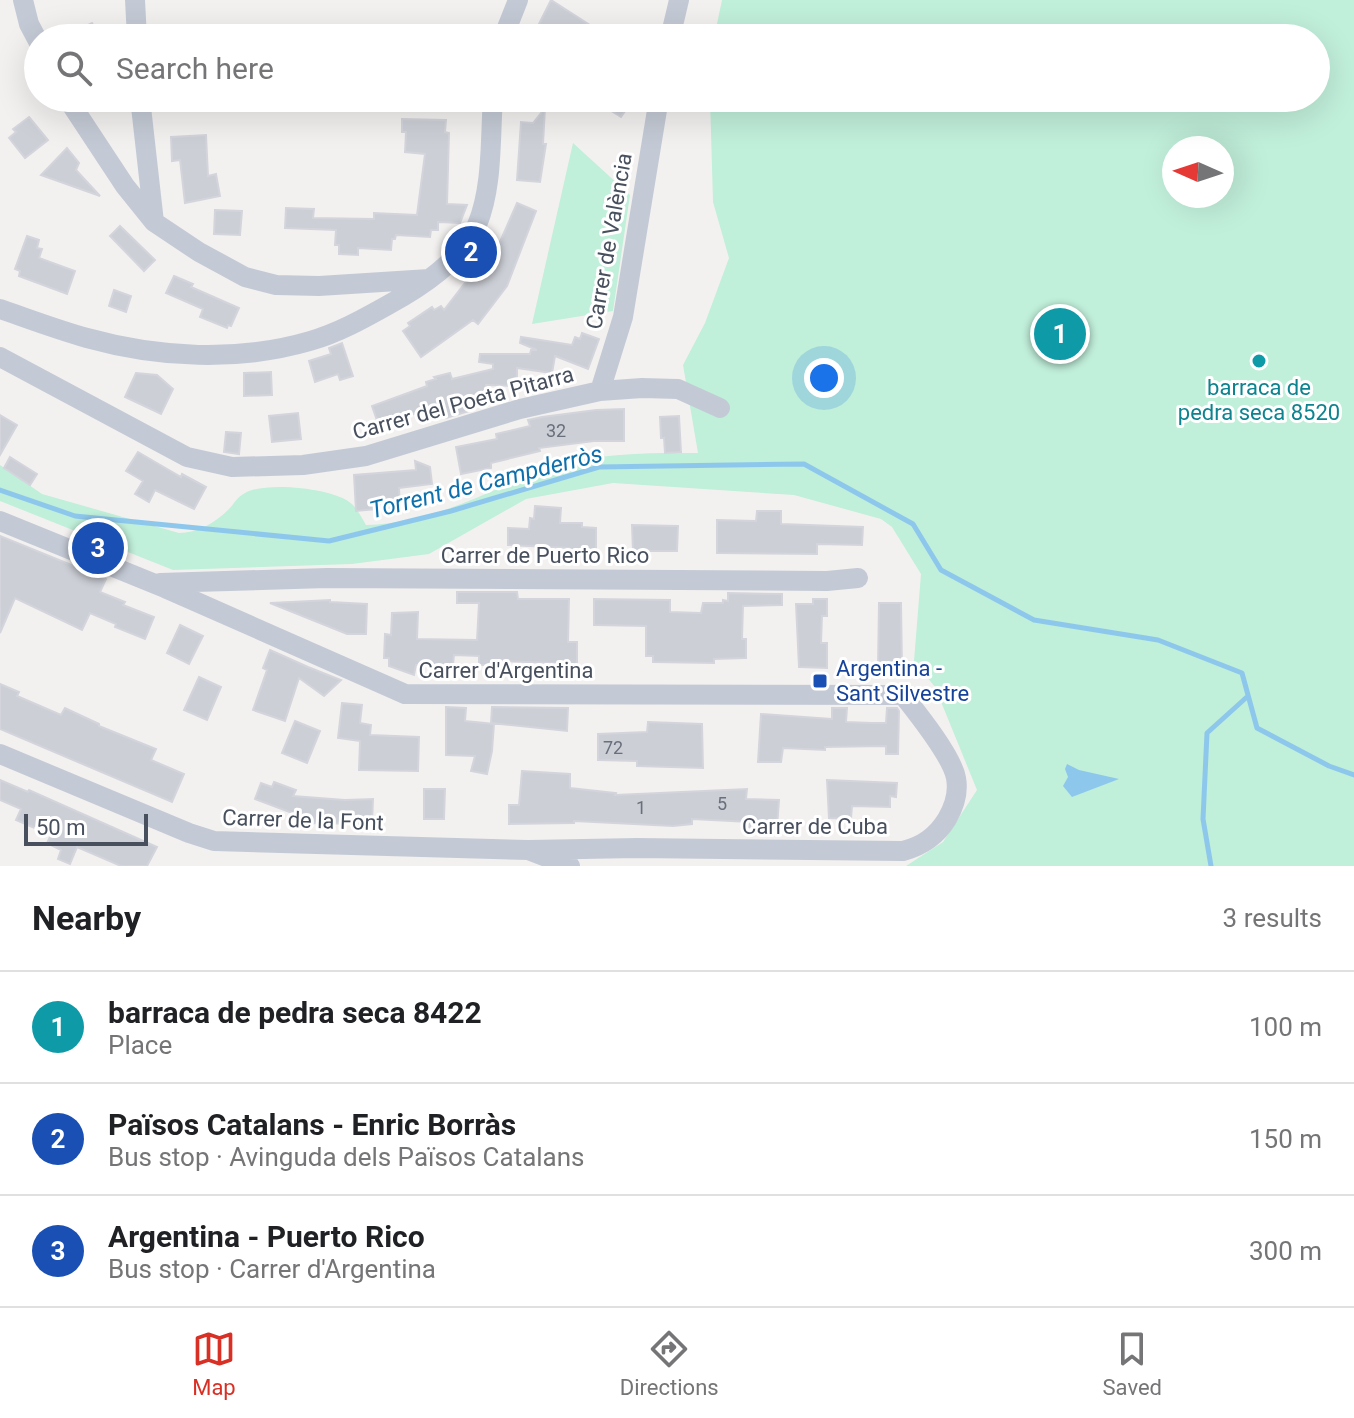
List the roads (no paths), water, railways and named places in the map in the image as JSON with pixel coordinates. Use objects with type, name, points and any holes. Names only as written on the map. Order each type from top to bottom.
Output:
[{"type":"street","points":[[23,0],[29,24]]},
{"type":"street","points":[[135,0],[136,24]]},
{"type":"street","points":[[509,24],[518,0]]},
{"type":"street","points":[[673,24],[679,0]]},
{"type":"street","points":[[76,112],[94,142],[154,222],[245,277],[276,285],[319,286],[429,279]]},
{"type":"street","points":[[142,112],[154,222]]},
{"type":"street","points":[[0,309],[87,338],[148,350],[210,355],[261,352],[311,341],[353,324],[420,288],[463,247],[477,224],[486,186],[492,112]]},
{"type":"street","name":"Carrer de València","points":[[600,391],[623,317],[657,112]]},
{"type":"street","name":"Carrer del Poeta Pitarra","points":[[0,357],[187,457],[232,467],[303,465],[366,456],[520,409],[600,391],[678,389],[720,408]]},
{"type":"street","name":"Carrer d'Argentina","points":[[0,521],[152,583],[405,694],[903,695]]},
{"type":"street","name":"Carrer de Puerto Rico","points":[[152,583],[327,578],[827,581],[858,578]]},
{"type":"street","points":[[209,608],[231,583]]},
{"type":"street","name":"Carrer de Cuba","points":[[528,850],[903,851],[915,848],[927,842],[944,824],[955,805],[957,787],[956,775],[943,752],[903,695]]},
{"type":"street","name":"Carrer de la Font","points":[[0,754],[214,841],[528,850],[570,866]]},
{"type":"water","points":[[1067,764],[1079,770],[1119,779],[1072,797],[1063,786],[1068,777]]},
{"type":"waterway","name":"Torrent de Campderròs","points":[[0,490],[75,516],[329,541],[451,511],[599,467],[804,464],[913,524],[941,570],[1034,620],[1158,640],[1242,673],[1257,728],[1329,766],[1354,775]]},
{"type":"waterway","points":[[1211,866],[1203,819],[1207,733],[1248,696]]},
{"type":"place","name":"Països Catalans - Enric Borràs","points":[[471,252]]},
{"type":"place","name":"barraca de pedra seca 8422","points":[[1060,334]]},
{"type":"place","name":"barraca de pedra seca 8520","points":[[1259,361]]},
{"type":"place","name":"Argentina - Puerto Rico","points":[[98,548]]},
{"type":"place","name":"Argentina - Sant Silvestre","points":[[820,681]]}]
